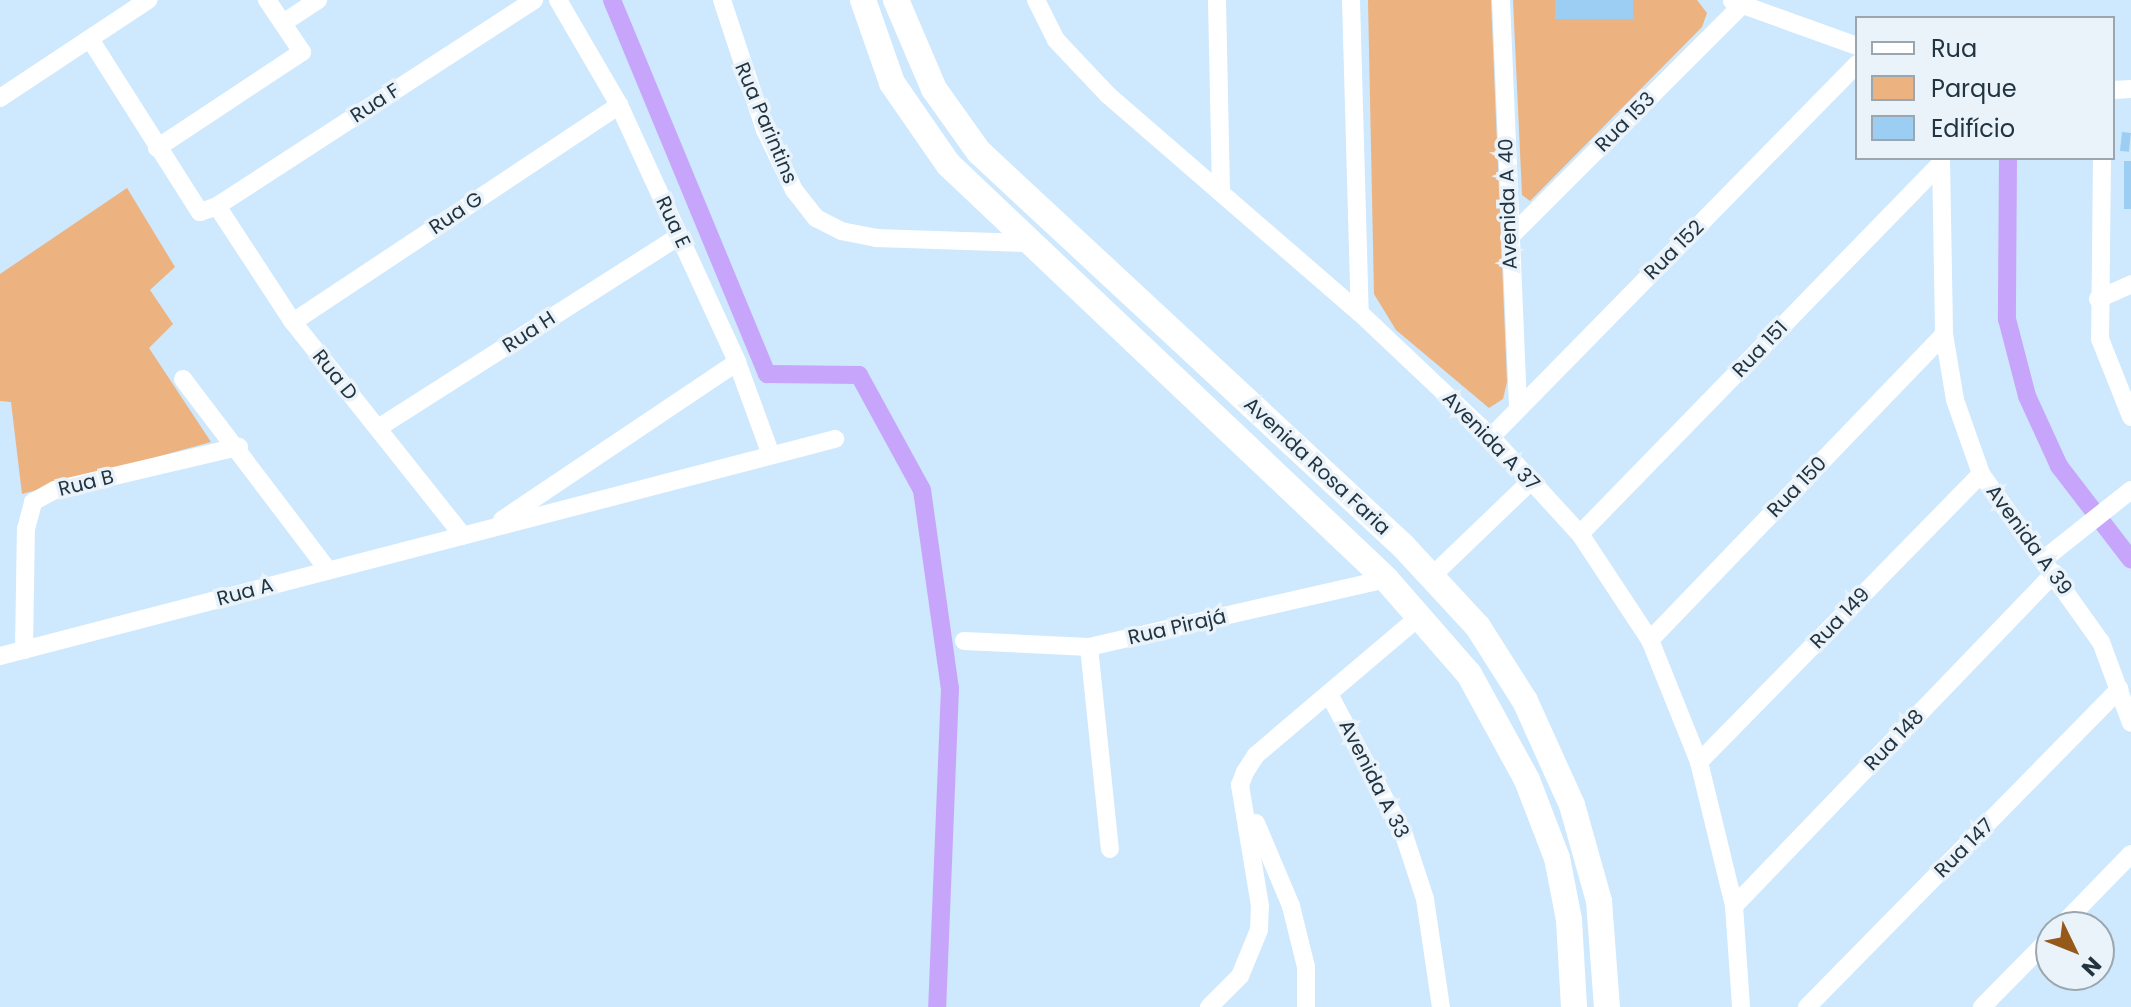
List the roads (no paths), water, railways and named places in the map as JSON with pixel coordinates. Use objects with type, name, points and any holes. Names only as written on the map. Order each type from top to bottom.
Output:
[{"type":"street","points":[[0,98],[148,0]]},
{"type":"street","points":[[157,148],[302,52],[267,0]]},
{"type":"street","points":[[283,23],[318,0]]},
{"type":"street","name":"Rua F","points":[[217,206],[534,0]]},
{"type":"street","name":"Rua E","points":[[558,0],[619,105],[737,362],[770,452]]},
{"type":"street","name":"Rua Parintins","points":[[722,0],[765,130],[794,190],[816,218],[841,231],[876,238],[1028,243]]},
{"type":"street","name":"Avenida Rosa Faria","points":[[863,0],[892,83],[922,131],[948,164],[1382,575],[1421,615],[1469,674],[1527,780],[1566,894],[1574,1007]]},
{"type":"street","name":"Avenida Rosa Faria","points":[[896,0],[934,89],[979,152],[1433,575],[1505,667],[1551,753],[1599,901],[1607,1007]]},
{"type":"street","name":"Avenida A 37","points":[[1036,0],[1056,40],[1108,95],[1360,313],[1491,437],[1580,534],[1650,640],[1699,762],[1734,906],[1741,1007]]},
{"type":"street","points":[[1217,0],[1221,193]]},
{"type":"street","points":[[1351,0],[1360,313]]},
{"type":"street","name":"Avenida A 40","points":[[1501,0],[1518,408]]},
{"type":"street","points":[[1736,3],[1855,45]]},
{"type":"street","name":"Rua 153","points":[[1509,238],[1736,3]]},
{"type":"street","points":[[90,39],[200,212],[217,206]]},
{"type":"street","name":"Rua 152","points":[[1491,437],[1855,66]]},
{"type":"street","name":"Rua G","points":[[293,322],[619,105]]},
{"type":"street","points":[[2102,160],[2098,299],[2107,366],[2131,417]]},
{"type":"street","name":"Avenida A 39","points":[[1941,161],[1944,334],[1955,400],[1981,474],[2101,642],[2131,723]]},
{"type":"street","name":"Rua 151","points":[[1580,534],[1941,161]]},
{"type":"street","name":"Rua D","points":[[217,206],[293,322],[463,536]]},
{"type":"street","name":"Rua H","points":[[378,428],[679,236]]},
{"type":"street","points":[[2098,299],[2131,284]]},
{"type":"street","points":[[1122,331],[1145,305]]},
{"type":"street","name":"Rua 150","points":[[1650,640],[1944,334]]},
{"type":"street","name":"Rua A","points":[[489,528],[737,362]]},
{"type":"street","points":[[183,379],[239,447],[327,569]]},
{"type":"street","name":"Rua A","points":[[0,656],[463,536],[770,452],[835,439]]},
{"type":"street","name":"Rua B","points":[[24,650],[26,529],[33,502],[55,490],[239,447]]},
{"type":"street","name":"Rua 149","points":[[1699,762],[1981,474]]},
{"type":"street","points":[[1433,575],[1531,481]]},
{"type":"street","name":"Rua 148","points":[[1734,906],[2088,524],[2131,490]]},
{"type":"street","points":[[1382,575],[1404,547]]},
{"type":"street","name":"Rua Pirajá","points":[[964,641],[1089,647],[1382,575]]},
{"type":"street","points":[[1306,1007],[1306,967],[1291,906],[1240,785],[1256,755],[1421,615]]},
{"type":"street","points":[[1089,647],[1110,849]]},
{"type":"street","name":"Rua 147","points":[[1807,1007],[2120,689]]},
{"type":"street","name":"Avenida A 33","points":[[1329,694],[1404,835],[1425,899],[1441,1007]]},
{"type":"street","points":[[1209,1007],[1240,976],[1259,930],[1245,798]]},
{"type":"street","points":[[2076,911],[2131,854]]},
{"type":"street","points":[[1982,1007],[2035,953]]},
{"type":"waterway","points":[[612,0],[767,374],[859,375],[922,490],[950,688],[937,1007]]},
{"type":"waterway","points":[[2008,160],[2007,319],[2027,396],[2059,466],[2131,560]]}]
